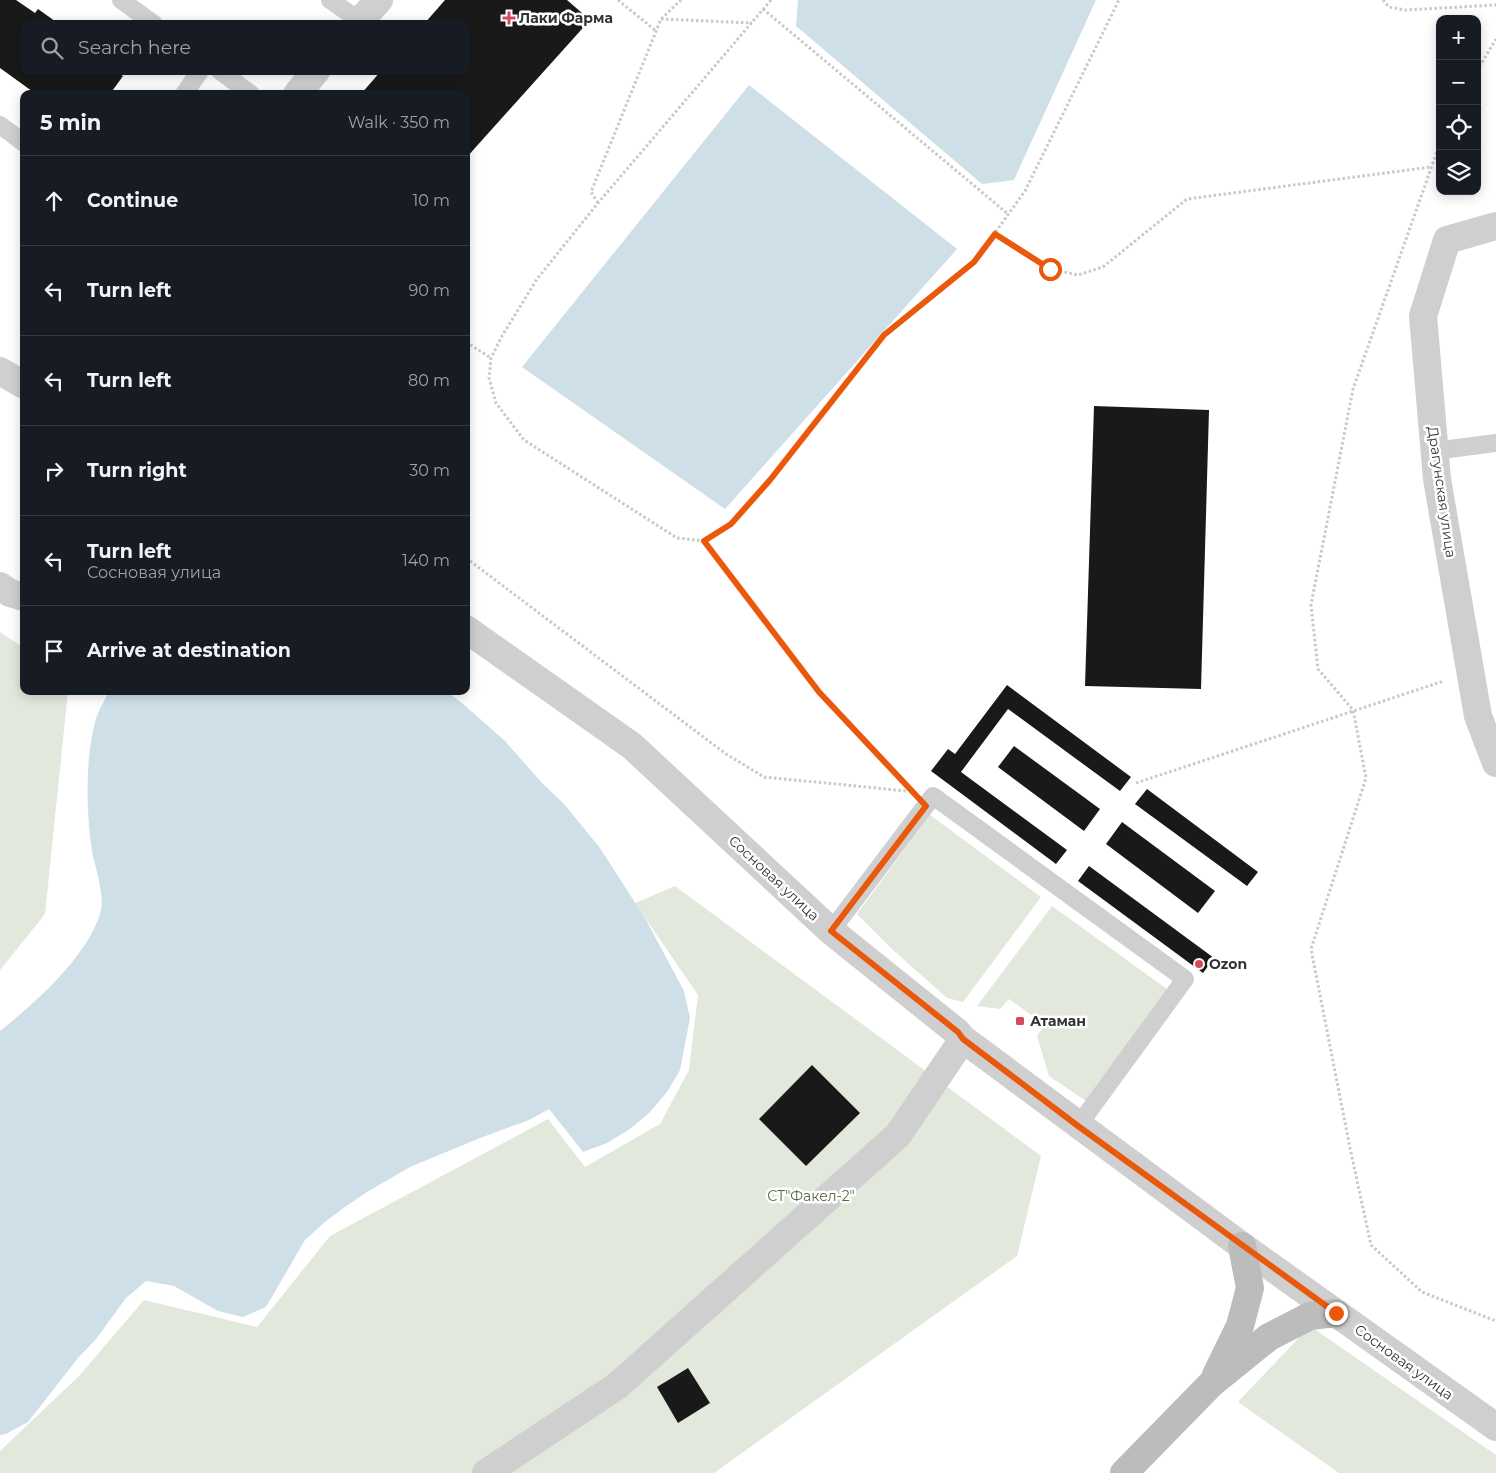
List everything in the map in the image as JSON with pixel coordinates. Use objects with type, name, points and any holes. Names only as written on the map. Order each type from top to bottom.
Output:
[{"type":"street","points":[[361,20],[379,0]]},
{"type":"street","points":[[300,90],[313,75]]},
{"type":"street","name":"Драгунская улица","points":[[1494,753],[1478,716],[1437,479],[1423,316],[1447,240],[1496,226]]},
{"type":"street","points":[[0,371],[20,383]]},
{"type":"street","points":[[0,586],[10,594],[20,596]]},
{"type":"street","name":"Сосновая улица","points":[[470,632],[632,746],[831,931],[958,1032],[963,1039],[1242,1246],[1496,1427]]},
{"type":"street","points":[[486,1473],[618,1386],[898,1135],[963,1039]]},
{"type":"street","points":[[1212,1383],[1240,1326],[1250,1288],[1242,1246]]},
{"type":"street","points":[[1124,1473],[1212,1383],[1269,1337],[1310,1316],[1336,1313]]},
{"type":"lane","points":[[121,0],[148,20]]},
{"type":"lane","points":[[330,0],[356,20]]},
{"type":"lane","points":[[187,90],[197,75]]},
{"type":"lane","points":[[226,75],[246,90]]},
{"type":"lane","points":[[0,126],[20,139]]},
{"type":"lane","points":[[1434,451],[1496,444]]},
{"type":"lane","points":[[831,931],[933,796],[1185,979],[1078,1126]]},
{"type":"path","points":[[618,0],[656,31]]},
{"type":"path","points":[[598,204],[591,192],[661,18],[681,0]]},
{"type":"path","points":[[771,0],[537,279],[502,336],[491,358],[489,378],[496,402],[524,440],[677,538],[704,541],[731,524],[770,480],[884,335],[974,262],[1025,191],[1119,0]]},
{"type":"path","points":[[1383,0],[1390,7],[1405,10],[1496,5]]},
{"type":"path","points":[[763,9],[1008,214]]},
{"type":"path","points":[[661,18],[752,23]]},
{"type":"path","points":[[1481,64],[1496,39]]},
{"type":"path","points":[[1437,150],[1353,389],[1311,606],[1318,669],[1353,710],[1366,778],[1311,949],[1371,1245],[1422,1292],[1496,1321]]},
{"type":"path","points":[[995,234],[1050,269],[1078,275],[1103,267],[1187,199],[1431,167]]},
{"type":"path","points":[[470,345],[491,358]]},
{"type":"path","points":[[470,561],[726,754],[764,777],[913,792],[819,692],[704,541]]},
{"type":"path","points":[[1136,783],[1470,672]]},
{"type":"green space","points":[[0,632],[20,645],[20,695],[68,695],[45,914],[0,970]]},
{"type":"green space","points":[[930,815],[1041,897],[963,1002],[947,998],[893,950],[857,914]]},
{"type":"green space","name":"СТ\"Факел-2\"","points":[[675,886],[1041,1156],[1017,1256],[714,1473],[0,1473],[0,1451],[79,1376],[144,1300],[257,1327],[330,1236],[548,1119],[585,1167],[660,1124],[689,1070],[698,995],[635,903]]},
{"type":"green space","points":[[1052,906],[1167,989],[1086,1101],[1049,1076],[1037,1036],[1045,1025],[1009,999],[1000,1009],[977,1006]]},
{"type":"green space","points":[[1310,1326],[1496,1455],[1496,1473],[1339,1473],[1238,1402]]},
{"type":"shaded area","points":[[798,0],[1096,0],[1014,180],[982,184],[796,26]]},
{"type":"shaded area","points":[[749,85],[957,249],[725,509],[522,367]]},
{"type":"shaded area","points":[[107,695],[451,695],[505,741],[543,784],[564,804],[600,848],[645,918],[684,991],[690,1018],[680,1070],[667,1092],[650,1112],[630,1129],[607,1143],[583,1152],[549,1109],[529,1120],[410,1167],[367,1192],[325,1222],[305,1240],[266,1307],[243,1317],[218,1311],[174,1286],[146,1281],[126,1298],[96,1339],[78,1358],[28,1422],[6,1434],[0,1435],[0,1031],[43,993],[71,963],[93,931],[100,914],[102,900],[92,851],[89,819],[88,767],[92,734],[100,708]]},
{"type":"building","points":[[0,0],[16,0],[35,13],[38,9],[53,20],[20,20],[20,75],[123,76],[113,90],[30,90],[0,68]]},
{"type":"building","points":[[445,0],[567,0],[590,20],[470,154],[470,90],[364,90],[378,75],[470,75],[470,20],[428,20]]},
{"type":"building","points":[[1094,406],[1209,410],[1201,689],[1085,686]]},
{"type":"building","points":[[1007,685],[1131,777],[1120,791],[1008,709],[961,772],[1067,850],[1056,864],[931,771],[948,749],[955,754]]},
{"type":"building","points":[[1014,746],[1100,809],[1084,831],[998,767]]},
{"type":"building","points":[[1147,789],[1258,872],[1247,886],[1135,804]]},
{"type":"building","points":[[1122,822],[1215,891],[1198,913],[1106,844]]},
{"type":"building","points":[[1089,866],[1214,958],[1203,973],[1078,881]]},
{"type":"building","points":[[812,1065],[860,1113],[806,1166],[759,1119]]},
{"type":"building","points":[[688,1368],[710,1403],[678,1423],[657,1387]]},
{"type":"place","name":"Лаки Фарма","points":[[509,18]]},
{"type":"place","name":"Ozon","points":[[1199,964]]},
{"type":"place","name":"Атаман","points":[[1020,1021]]},
{"type":"route","points":[[1050,269],[995,234],[974,262],[884,335],[770,480],[731,524],[704,541],[819,692],[926,806],[831,931],[958,1032],[963,1039],[1078,1126],[1336,1313]]}]
